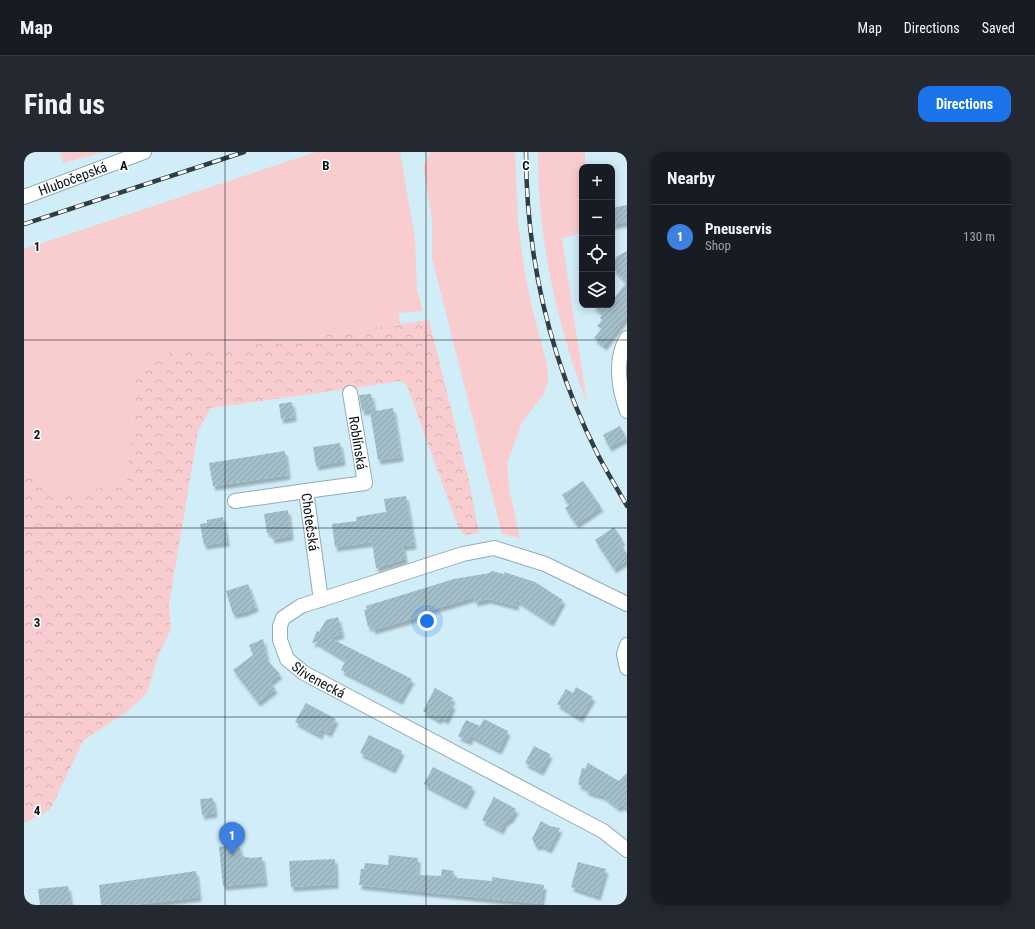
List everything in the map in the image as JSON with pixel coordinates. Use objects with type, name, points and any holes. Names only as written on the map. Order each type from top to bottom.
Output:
[{"type":"street","name":"Hlubočepská","points":[[24,197],[144,152]]},
{"type":"street","points":[[627,338],[619,360],[620,385],[627,411]]},
{"type":"street","name":"Roblínská","points":[[306,491],[365,483],[350,393]]},
{"type":"street","name":"Chotečská","points":[[235,501],[306,491],[321,600]]},
{"type":"street","name":"Slivenecká","points":[[627,604],[545,564],[494,548],[463,554],[301,606],[283,618],[280,626],[280,640],[288,659],[304,673],[603,831],[627,850]]},
{"type":"street","points":[[627,645],[624,654],[627,668]]},
{"type":"green space","points":[[60,152],[105,152],[63,163]]},
{"type":"green space","points":[[316,152],[400,152],[415,239],[417,290],[423,311],[398,313],[401,324],[245,346],[175,350],[135,373],[133,416],[126,485],[55,494],[24,466],[24,249]]},
{"type":"green space","points":[[431,152],[515,152],[518,223],[524,267],[532,308],[547,364],[548,381],[544,394],[522,422],[507,464],[510,494],[520,538],[502,534],[432,258],[432,218],[423,167]]},
{"type":"green space","points":[[538,152],[585,152],[585,164],[579,164],[579,234],[562,238],[587,404],[566,342],[551,280],[545,249],[539,185]]},
{"type":"green space","points":[[429,320],[469,481],[479,533],[464,535],[458,527],[407,386],[402,381],[211,408],[198,431],[169,604],[171,629],[158,656],[147,693],[128,711],[83,741],[50,810],[24,823],[24,466],[55,494],[126,485],[133,416],[135,373],[175,350],[245,346]]},
{"type":"building","points":[[627,205],[627,222],[615,224],[615,207]]},
{"type":"building","points":[[627,251],[627,316],[604,346],[594,338],[602,329],[597,326],[602,320],[600,318],[603,314],[596,308],[615,308],[615,297],[626,283],[615,270],[616,257]]},
{"type":"building","points":[[371,394],[374,409],[362,411],[359,395]]},
{"type":"building","points":[[292,402],[294,417],[281,419],[279,404]]},
{"type":"building","points":[[393,408],[401,457],[378,460],[370,412]]},
{"type":"building","points":[[620,426],[626,438],[609,447],[603,435]]},
{"type":"building","points":[[340,443],[343,461],[316,466],[313,447]]},
{"type":"building","points":[[285,451],[288,475],[213,486],[209,463]]},
{"type":"building","points":[[583,481],[601,507],[576,524],[565,508],[569,505],[562,495]]},
{"type":"building","points":[[406,496],[414,545],[403,546],[405,559],[376,568],[372,542],[335,547],[332,524],[357,521],[356,517],[386,512],[384,499]]},
{"type":"building","points":[[288,510],[291,536],[272,539],[271,533],[267,533],[264,514]]},
{"type":"building","points":[[223,517],[227,542],[204,545],[200,524],[207,523],[207,520]]},
{"type":"building","points":[[614,527],[623,541],[620,543],[627,554],[627,560],[614,569],[595,540]]},
{"type":"building","points":[[492,571],[504,574],[504,572],[535,582],[563,600],[551,622],[517,600],[516,606],[488,599],[475,602],[474,597],[417,614],[418,617],[373,630],[372,626],[368,627],[364,610],[367,609],[366,606],[454,579],[490,573]]},
{"type":"building","points":[[248,584],[256,607],[244,612],[233,614],[226,591]]},
{"type":"building","points":[[338,617],[342,634],[330,638],[412,679],[400,700],[341,670],[346,660],[316,642],[312,643],[317,631],[319,632],[326,620]]},
{"type":"building","points":[[263,639],[267,660],[280,674],[270,682],[275,689],[258,702],[233,670],[253,655],[249,645]]},
{"type":"building","points":[[576,687],[593,697],[580,718],[557,704],[566,689],[573,693]]},
{"type":"building","points":[[435,688],[453,698],[450,703],[453,705],[446,720],[441,717],[439,720],[423,711]]},
{"type":"building","points":[[306,703],[336,719],[329,733],[322,729],[320,735],[295,722]]},
{"type":"building","points":[[484,719],[508,731],[499,750],[471,736],[469,741],[458,736],[466,720],[480,726]]},
{"type":"building","points":[[369,735],[402,751],[393,769],[360,753]]},
{"type":"building","points":[[534,746],[550,754],[541,771],[525,763]]},
{"type":"building","points":[[588,763],[619,781],[627,773],[627,808],[621,805],[619,808],[603,796],[586,791],[586,788],[578,784],[582,768],[585,769]]},
{"type":"building","points":[[433,767],[473,787],[464,805],[424,784]]},
{"type":"building","points":[[494,797],[516,809],[511,818],[505,822],[501,830],[482,820]]},
{"type":"building","points":[[213,798],[215,813],[202,815],[200,799]]},
{"type":"building","points":[[541,821],[550,826],[560,828],[549,849],[541,845],[536,846],[532,839]]},
{"type":"building","points":[[239,845],[241,856],[251,858],[262,857],[265,882],[223,886],[219,847]]},
{"type":"building","points":[[389,855],[418,858],[417,875],[441,876],[442,869],[454,871],[453,877],[458,878],[492,881],[492,877],[544,885],[541,904],[359,885],[361,869],[364,869],[365,863],[388,865]]},
{"type":"building","points":[[335,859],[336,884],[291,887],[289,861]]},
{"type":"building","points":[[578,862],[606,869],[598,896],[571,887]]},
{"type":"building","points":[[196,871],[199,897],[133,905],[101,905],[99,885]]},
{"type":"building","points":[[68,886],[71,905],[40,905],[38,889]]},
{"type":"railway","points":[[24,224],[244,152]]},
{"type":"railway","points":[[526,152],[530,230],[536,269],[554,344],[580,417],[600,460],[627,506]]},
{"type":"place","name":"Pneuservis","points":[[232,855]]}]
